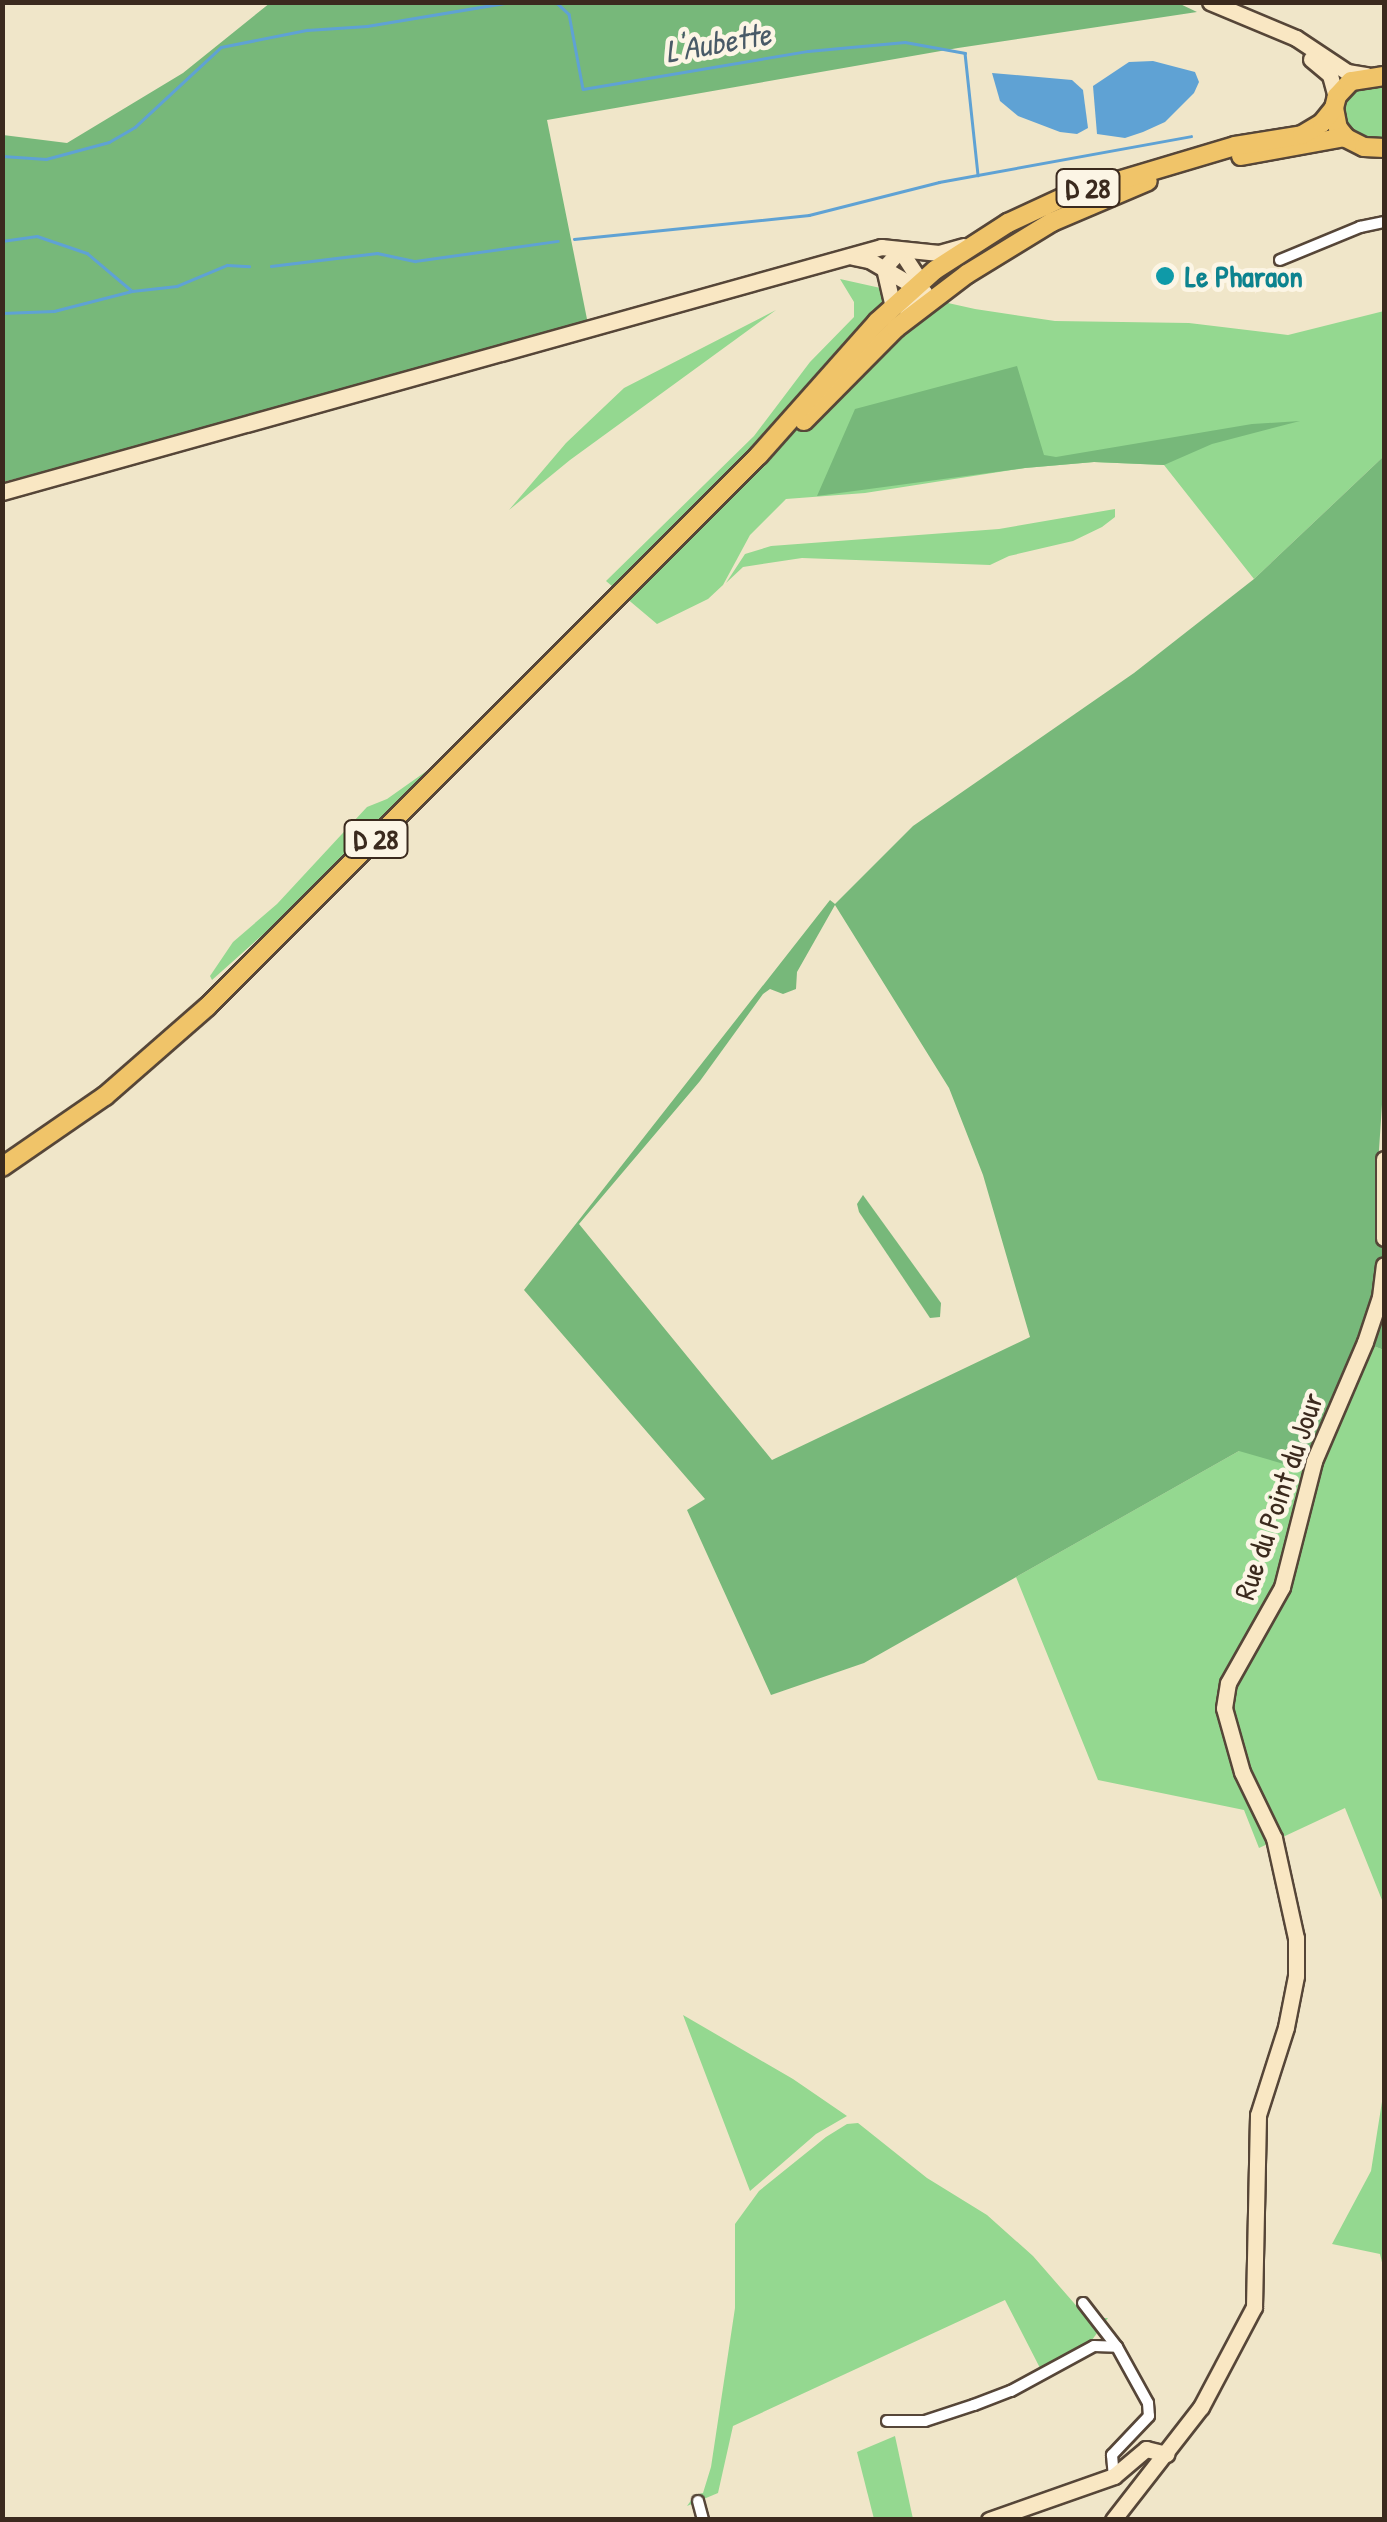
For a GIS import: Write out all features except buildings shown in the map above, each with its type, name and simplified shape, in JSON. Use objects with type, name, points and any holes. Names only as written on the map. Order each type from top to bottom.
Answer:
[{"type":"main road","points":[[1376,75],[1350,80],[1335,103],[1345,137],[1358,146],[1384,148]]},
{"type":"main road","name":"D 28","points":[[2,1179],[101,1111],[218,1009],[896,328],[924,289],[972,244],[1064,197],[1310,132],[1335,103]]},
{"type":"main road","name":"D 28","points":[[2,1167],[106,1096],[207,1007],[748,465],[894,307],[1082,207],[1156,178],[1225,154],[1345,137]]},
{"type":"street","points":[[1210,2],[1308,45],[1347,72],[1376,75]]},
{"type":"street","points":[[1262,26],[1322,67],[1333,82],[1335,103]]},
{"type":"street","points":[[1280,260],[1360,227],[1384,222]]},
{"type":"street","points":[[2,492],[880,247],[942,253],[972,244]]},
{"type":"street","points":[[900,250],[924,289]]},
{"type":"street","points":[[884,268],[900,250]]},
{"type":"street","points":[[852,257],[924,289]]},
{"type":"street","points":[[884,268],[894,307]]},
{"type":"street","points":[[1384,1159],[1384,1238]]},
{"type":"street","name":"Rue du Point du Jour","points":[[1112,2520],[1201,2407],[1254,2307],[1258,2114],[1286,2027],[1296,1976],[1296,1938],[1283,1867],[1229,1734],[1224,1708],[1228,1683],[1282,1587],[1314,1461],[1365,1342],[1380,1297],[1384,1266]]},
{"type":"street","points":[[1082,2303],[1117,2347],[1148,2403],[1149,2416],[1112,2455],[1114,2476]]},
{"type":"street","points":[[888,2421],[926,2421],[1011,2391],[1094,2346],[1117,2347]]},
{"type":"street","points":[[990,2520],[1114,2476],[1146,2449],[1166,2454]]},
{"type":"street","points":[[698,2501],[703,2520]]},
{"type":"green space","points":[[1176,2],[1197,12],[958,48],[547,120],[589,329],[3,482],[3,135],[67,143],[183,73],[270,3]]},
{"type":"green space","points":[[1384,82],[1384,141],[1366,141],[1345,127],[1342,100],[1348,91]]},
{"type":"green space","points":[[840,279],[975,309],[1055,321],[1189,323],[1288,335],[1384,311],[1384,456],[1254,579],[1164,465],[1094,462],[1025,468],[865,493],[786,499],[750,535],[723,585],[708,599],[657,624],[606,581],[754,436],[810,362],[854,317],[854,302]]},
{"type":"green space","points":[[776,310],[570,460],[509,510],[566,443],[624,388]]},
{"type":"green space","points":[[1017,366],[1044,455],[1056,457],[1252,424],[1300,421],[1212,444],[1164,465],[1094,462],[1025,468],[817,496],[855,409]]},
{"type":"green space","points":[[1384,456],[1384,1074],[1375,1211],[1384,1214],[1384,1350],[1368,1344],[1301,1469],[1239,1451],[864,1663],[771,1695],[687,1510],[705,1499],[524,1290],[830,900],[835,904],[913,826],[1134,673],[1254,579]],"holes":[[[835,905],[949,1088],[983,1175],[1030,1337],[772,1460],[579,1224],[700,1081],[763,994],[770,989],[783,994],[796,989],[797,972]]]},
{"type":"green space","points":[[1115,509],[1115,517],[1102,527],[1073,541],[1009,556],[990,565],[802,558],[743,567],[726,583],[745,554],[771,546],[999,529]]},
{"type":"green space","points":[[428,770],[295,906],[212,980],[210,976],[233,942],[277,904],[367,807],[387,799]]},
{"type":"green space","points":[[863,1195],[941,1303],[940,1317],[930,1318],[859,1212],[857,1204]]},
{"type":"green space","points":[[1368,1344],[1384,1350],[1384,1905],[1345,1808],[1259,1848],[1244,1810],[1098,1780],[1016,1577],[1239,1451]]},
{"type":"green space","points":[[683,2015],[793,2079],[847,2116],[816,2134],[750,2191]]},
{"type":"green space","points":[[1384,2089],[1384,2271],[1380,2254],[1332,2244],[1371,2171]]},
{"type":"green space","points":[[858,2123],[927,2178],[987,2215],[1033,2256],[1087,2318],[1108,2318],[1092,2340],[1040,2368],[1005,2300],[733,2426],[718,2493],[687,2506],[695,2495],[703,2493],[711,2467],[735,2308],[735,2224],[759,2191],[826,2137],[847,2124]]},
{"type":"green space","points":[[895,2436],[913,2519],[874,2519],[857,2452]]},
{"type":"water","points":[[1153,61],[1195,72],[1199,82],[1194,93],[1165,122],[1143,132],[1125,138],[1097,134],[1093,86],[1129,62]]},
{"type":"water","points":[[992,73],[1072,80],[1083,90],[1088,128],[1077,134],[1060,132],[1018,116],[1000,101]]},
{"type":"waterway","name":"L'Aubette","points":[[2,156],[46,159],[109,142],[135,127],[221,47],[307,30],[367,26],[510,2]]},
{"type":"waterway","name":"L'Aubette","points":[[541,2],[557,3],[569,14],[583,89],[808,51],[905,42],[965,53],[978,175]]},
{"type":"waterway","name":"L'Aubette","points":[[574,239],[809,215],[939,182],[1191,136]]},
{"type":"waterway","name":"L'Aubette","points":[[2,241],[37,236],[87,253],[131,290]]},
{"type":"waterway","name":"L'Aubette","points":[[271,266],[377,253],[415,261],[558,241]]},
{"type":"waterway","name":"L'Aubette","points":[[2,313],[54,311],[132,291],[177,286],[227,265],[249,266]]},
{"type":"place","name":"Le Pharaon","points":[[1165,276]]}]
